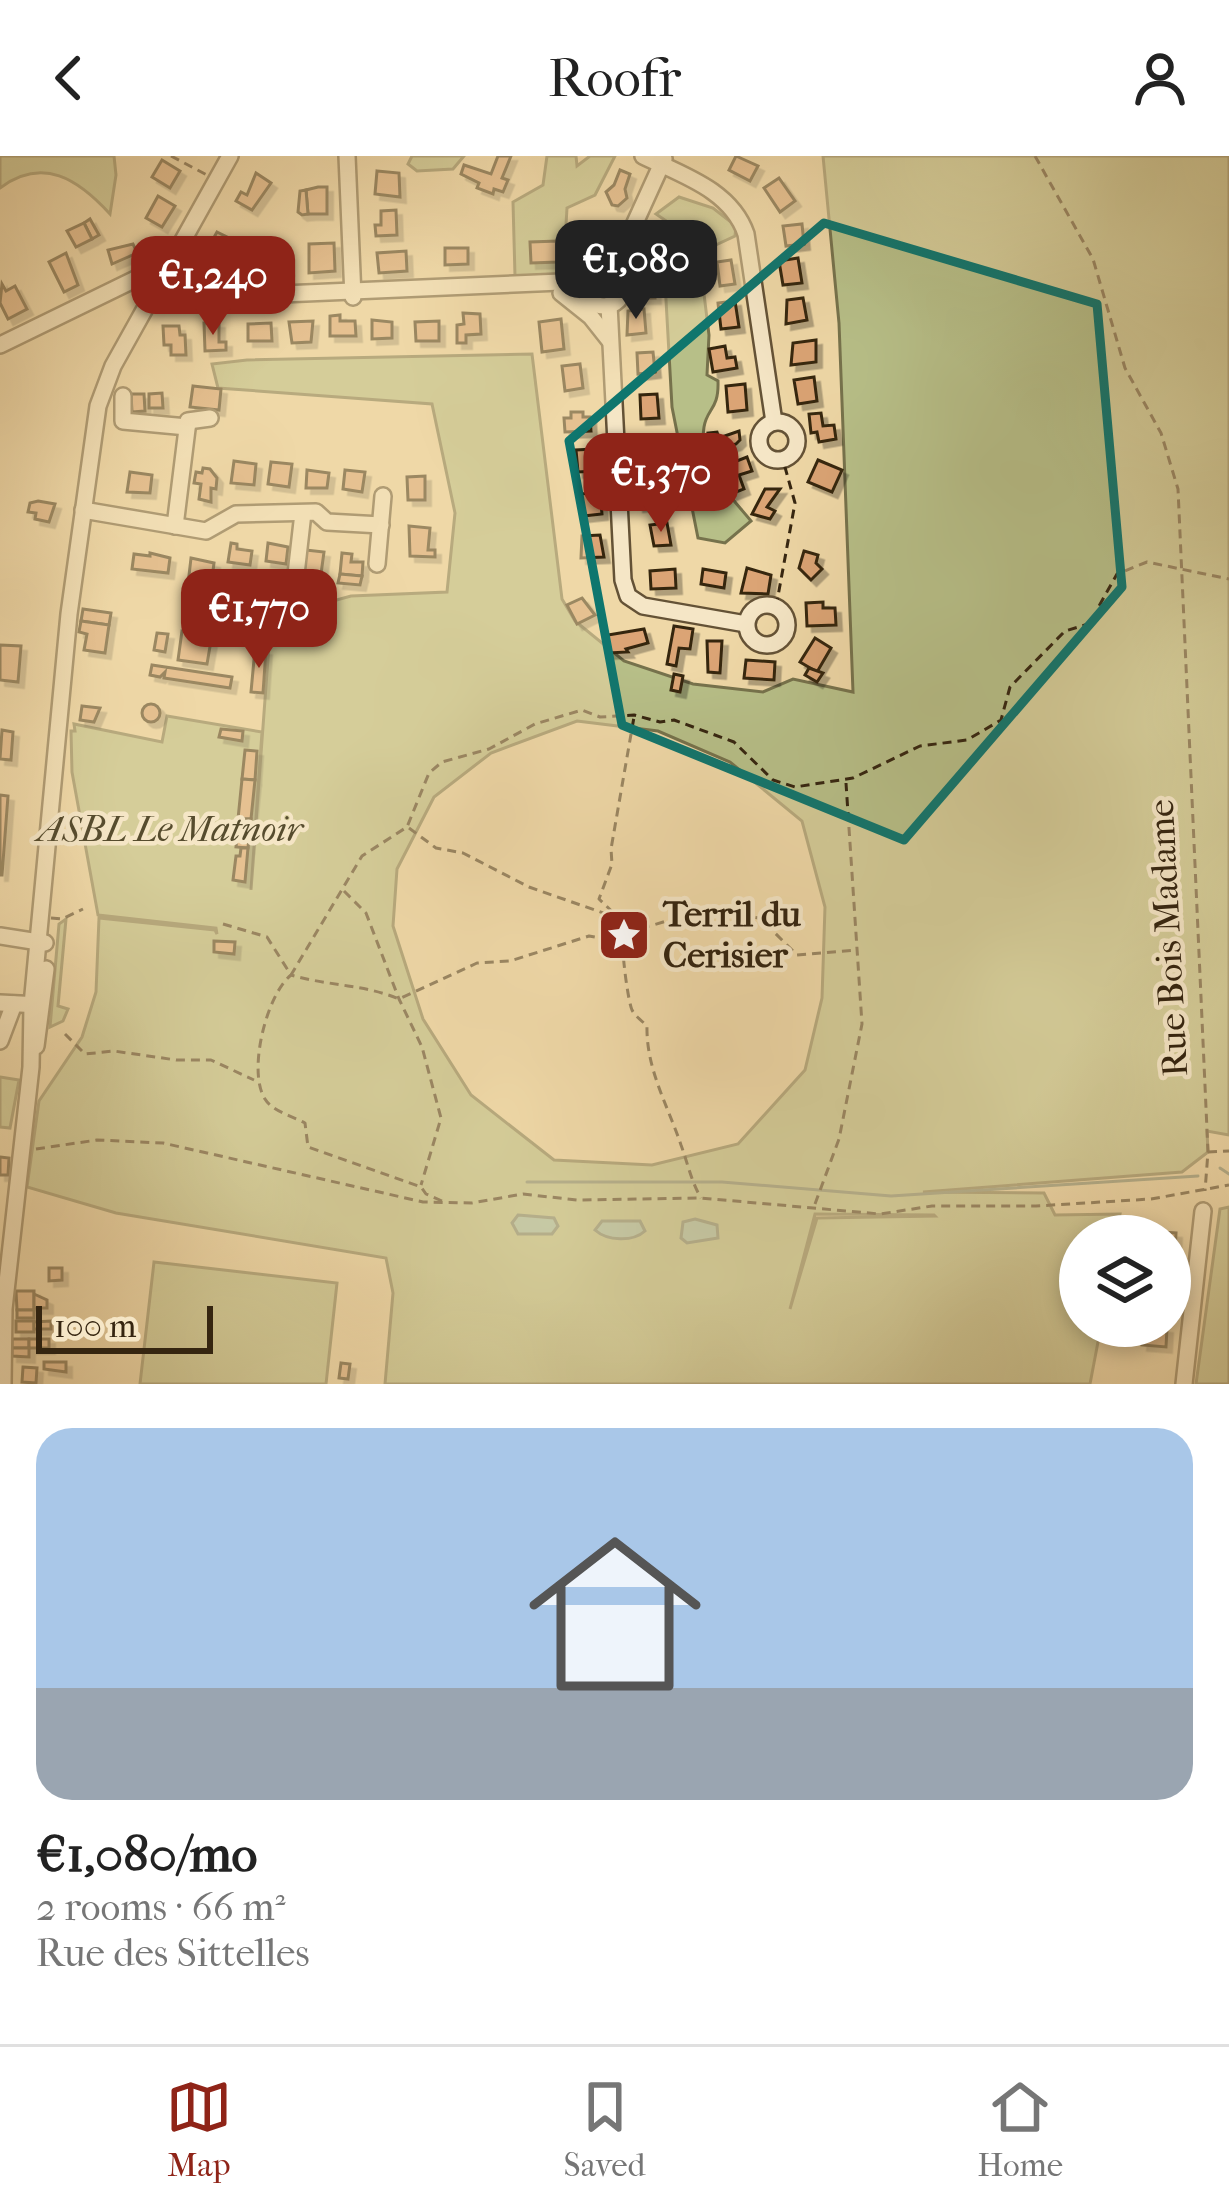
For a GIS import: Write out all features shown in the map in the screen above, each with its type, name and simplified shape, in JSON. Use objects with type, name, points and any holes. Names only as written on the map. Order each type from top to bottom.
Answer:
[{"type":"street","points":[[3,1384],[4,1309],[36,1027],[69,614],[95,422],[106,383],[230,156]]},
{"type":"street","points":[[347,156],[353,295]]},
{"type":"street","points":[[643,156],[663,160],[727,200],[740,214],[774,422]]},
{"type":"street","points":[[614,269],[663,160]]},
{"type":"street","points":[[0,345],[156,269],[216,289],[259,295],[353,295],[561,292],[585,287],[596,268],[614,269]]},
{"type":"street","points":[[585,287],[593,303],[609,305],[624,287],[614,269]]},
{"type":"street","points":[[148,303],[193,306],[585,287]]},
{"type":"street","points":[[561,292],[611,342]]},
{"type":"street","points":[[609,305],[622,580],[628,596],[643,606],[746,624]]},
{"type":"street","points":[[124,396],[123,422],[187,428]]},
{"type":"street","points":[[175,526],[188,421],[210,418]]},
{"type":"street","points":[[774,422],[791,428],[796,439],[793,452],[783,460],[766,455],[759,443],[760,435],[774,422]]},
{"type":"street","points":[[377,565],[383,496]]},
{"type":"street","points":[[83,510],[206,531],[236,514],[316,512],[327,522],[381,525]]},
{"type":"street","points":[[295,583],[303,513]]},
{"type":"street","points":[[758,606],[776,607],[787,627],[775,643],[766,645],[753,639],[746,624],[758,606]]},
{"type":"street","points":[[43,942],[58,917],[53,798]]},
{"type":"street","points":[[0,936],[43,942]]},
{"type":"street","points":[[0,1040],[7,1004],[38,1005]]},
{"type":"street","points":[[1184,1384],[1203,1211]]},
{"type":"path","points":[[172,156],[217,180]]},
{"type":"path","name":"Rue Bois Madame","points":[[1036,156],[1093,259],[1126,368],[1161,433],[1178,489],[1208,1152],[1205,1192]]},
{"type":"path","points":[[776,607],[795,503],[783,460]]},
{"type":"path","points":[[444,1202],[425,1194],[421,1187],[308,1147],[305,1123],[267,1104],[256,1081],[278,986],[291,975],[362,856],[407,826],[429,773],[442,762],[489,749],[535,724],[582,710],[600,717],[674,720],[734,742],[773,780],[795,787],[846,781],[920,746],[967,740],[1001,720],[1010,687],[1065,631],[1095,622],[1117,574],[1147,562],[1229,579]]},
{"type":"path","points":[[634,715],[612,864],[598,899],[617,918],[625,941],[621,960],[632,1009],[647,1026],[659,1089],[701,1198]]},
{"type":"path","points":[[814,1206],[839,1139],[862,1024],[846,781]]},
{"type":"path","points":[[407,826],[436,848],[463,853],[529,887],[617,918]]},
{"type":"path","points":[[342,890],[366,913],[422,1047],[441,1118],[421,1187]]},
{"type":"path","points":[[58,917],[83,909]]},
{"type":"path","points":[[223,924],[267,937],[291,975],[321,984],[366,986],[399,999],[477,963],[510,962],[589,936],[625,941],[643,928],[670,920],[723,929],[746,916],[762,916],[796,955],[857,950]]},
{"type":"path","points":[[65,1034],[85,1054],[114,1051],[211,1060],[256,1081]]},
{"type":"path","points":[[22,1147],[45,1150],[98,1140],[163,1143],[423,1202],[472,1203],[523,1194],[577,1200],[701,1198],[880,1214],[932,1206],[1065,1205],[1205,1192],[1229,1185]]},
{"type":"path","points":[[1208,1152],[1229,1151]]},
{"type":"highlighted area","points":[[824,223],[1097,304],[1122,587],[904,840],[622,725],[569,441]]},
{"type":"green space","points":[[0,156],[114,156],[110,214],[59,176],[31,174],[0,188]]},
{"type":"green space","points":[[412,156],[464,156],[453,169],[417,171],[408,164]]},
{"type":"green space","points":[[547,156],[576,156],[577,166],[590,156],[615,156],[595,195],[567,208],[563,275],[515,276],[513,202],[543,185]]},
{"type":"green space","name":"ASBL Le Matnoir","points":[[823,156],[1229,156],[1229,1135],[1207,1131],[1208,1152],[1182,1172],[923,1192],[1044,1193],[1055,1215],[1120,1214],[1059,1215],[1059,1347],[1097,1347],[1090,1384],[385,1384],[393,1293],[386,1258],[116,1213],[27,1187],[39,1101],[82,1037],[96,992],[99,918],[215,930],[217,934],[216,928],[98,915],[72,772],[74,724],[162,742],[167,716],[262,732],[251,890],[271,618],[351,596],[447,592],[455,513],[432,404],[218,388],[212,364],[532,354],[562,599],[575,621],[624,661],[693,684],[763,692],[793,679],[853,692],[839,323]],"holes":[[[577,721],[658,731],[730,762],[802,821],[825,907],[822,998],[805,1070],[738,1144],[652,1165],[554,1160],[471,1095],[423,1019],[393,926],[397,869],[434,797],[491,753]],[[815,1214],[934,1215],[817,1218],[790,1309]]]},
{"type":"green space","points":[[679,197],[713,208],[736,226],[735,236],[707,249],[656,214]]},
{"type":"green space","points":[[665,282],[689,282],[704,294],[707,375],[718,381],[703,441],[710,467],[751,521],[725,543],[698,538],[672,407]]},
{"type":"green space","points":[[66,919],[58,1006],[68,1009],[63,1021],[50,1027],[59,924]]},
{"type":"green space","points":[[0,1077],[19,1080],[10,1128],[0,1127]]},
{"type":"green space","points":[[1229,1207],[1229,1384],[1196,1384],[1220,1209]]},
{"type":"green space","points":[[154,1262],[337,1283],[326,1384],[140,1384]]},
{"type":"shaded area","points":[[518,1215],[554,1218],[558,1226],[552,1234],[518,1234],[512,1223]]},
{"type":"shaded area","points":[[695,1219],[717,1225],[718,1238],[687,1243],[681,1238],[683,1222]]},
{"type":"shaded area","points":[[602,1221],[640,1221],[645,1231],[613,1238],[595,1230]]},
{"type":"building","points":[[498,156],[511,156],[502,178],[508,180],[503,192],[477,188],[479,183],[461,174],[464,165],[491,174]]},
{"type":"building","points":[[736,156],[758,166],[750,181],[729,170]]},
{"type":"building","points":[[162,160],[180,171],[170,188],[152,177]]},
{"type":"building","points":[[620,170],[630,174],[627,198],[618,206],[612,205],[606,192]]},
{"type":"building","points":[[377,171],[399,173],[400,197],[375,194]]},
{"type":"building","points":[[256,173],[271,183],[252,210],[236,201],[241,192],[247,195]]},
{"type":"building","points":[[779,178],[795,201],[780,212],[764,188]]},
{"type":"building","points":[[327,187],[327,214],[308,214],[306,190]]},
{"type":"building","points":[[306,190],[308,214],[302,215],[298,212],[300,191]]},
{"type":"building","points":[[158,196],[175,206],[162,227],[146,218]]},
{"type":"building","points":[[396,210],[397,235],[376,236],[381,211]]},
{"type":"building","points":[[90,219],[99,235],[92,239],[84,223]]},
{"type":"building","points":[[84,223],[92,239],[76,247],[67,231]]},
{"type":"building","points":[[597,223],[609,240],[585,256],[574,239]]},
{"type":"building","points":[[802,224],[804,244],[786,246],[783,226]]},
{"type":"building","points":[[652,228],[677,240],[670,254],[645,242]]},
{"type":"building","points":[[217,232],[233,240],[225,255],[236,262],[230,274],[202,259]]},
{"type":"building","points":[[558,241],[558,262],[531,263],[530,242]]},
{"type":"building","points":[[334,243],[335,271],[309,273],[309,244]]},
{"type":"building","points":[[133,244],[137,253],[112,264],[108,250]]},
{"type":"building","points":[[445,248],[468,248],[468,264],[445,265]]},
{"type":"building","points":[[283,251],[288,270],[261,272],[260,252]]},
{"type":"building","points":[[406,251],[407,271],[379,273],[377,253]]},
{"type":"building","points":[[66,253],[78,285],[64,292],[49,262]]},
{"type":"building","points":[[798,258],[802,283],[783,285],[779,261]]},
{"type":"building","points":[[731,260],[735,284],[720,286],[717,262]]},
{"type":"building","points":[[654,269],[655,298],[640,298],[639,270]]},
{"type":"building","points":[[2,284],[6,291],[15,286],[27,309],[8,319],[0,303]]},
{"type":"building","points":[[803,298],[807,320],[786,324],[787,300]]},
{"type":"building","points":[[735,301],[739,327],[721,329],[718,303]]},
{"type":"building","points":[[644,309],[646,333],[627,335],[628,311]]},
{"type":"building","points":[[463,313],[480,314],[481,334],[466,335],[466,343],[457,343],[457,325],[464,324]]},
{"type":"building","points":[[340,315],[340,321],[355,321],[356,336],[330,336],[330,316]]},
{"type":"building","points":[[561,319],[564,349],[542,352],[539,322]]},
{"type":"building","points":[[372,320],[392,322],[392,338],[372,339]]},
{"type":"building","points":[[313,321],[311,342],[292,343],[289,322]]},
{"type":"building","points":[[439,321],[439,341],[416,341],[415,322]]},
{"type":"building","points":[[204,323],[219,323],[219,342],[226,342],[226,350],[205,351]]},
{"type":"building","points":[[271,323],[272,341],[248,341],[248,324]]},
{"type":"building","points":[[163,326],[179,326],[180,335],[185,335],[186,355],[171,355],[171,345],[164,345]]},
{"type":"building","points":[[816,340],[816,362],[791,365],[793,343]]},
{"type":"building","points":[[725,346],[727,358],[735,357],[737,368],[713,372],[709,349]]},
{"type":"building","points":[[653,352],[655,372],[638,374],[637,353]]},
{"type":"building","points":[[580,364],[583,388],[565,391],[562,366]]},
{"type":"building","points":[[814,377],[817,401],[798,404],[794,380]]},
{"type":"building","points":[[745,384],[747,410],[728,412],[726,386]]},
{"type":"building","points":[[193,386],[221,389],[219,410],[190,407]]},
{"type":"building","points":[[162,393],[163,408],[149,408],[149,394]]},
{"type":"building","points":[[131,394],[144,394],[145,411],[132,412]]},
{"type":"building","points":[[657,394],[659,418],[641,419],[640,395]]},
{"type":"building","points":[[571,412],[590,417],[591,431],[565,432],[564,418],[571,418]]},
{"type":"building","points":[[821,413],[823,426],[834,425],[836,439],[819,442],[817,432],[811,433],[809,414]]},
{"type":"building","points":[[739,431],[736,444],[720,449],[719,444],[710,446],[708,433],[717,432],[719,438]]},
{"type":"building","points":[[654,436],[656,461],[638,463],[636,437]]},
{"type":"building","points":[[594,449],[596,471],[578,472],[576,450]]},
{"type":"building","points":[[747,457],[752,471],[739,475],[744,489],[731,494],[721,467]]},
{"type":"building","points":[[818,460],[842,470],[832,492],[808,482]]},
{"type":"building","points":[[234,461],[256,464],[254,485],[231,483]]},
{"type":"building","points":[[271,462],[292,464],[289,487],[268,484]]},
{"type":"building","points":[[203,468],[217,478],[211,502],[199,499],[201,484],[194,483],[196,472],[202,473]]},
{"type":"building","points":[[307,470],[329,473],[327,488],[306,488]]},
{"type":"building","points":[[345,470],[365,472],[362,492],[343,489]]},
{"type":"building","points":[[130,472],[152,475],[150,493],[127,492]]},
{"type":"building","points":[[425,476],[425,500],[408,500],[407,477]]},
{"type":"building","points":[[656,478],[658,504],[638,506],[637,479]]},
{"type":"building","points":[[765,489],[780,489],[767,507],[775,511],[770,519],[752,514]]},
{"type":"building","points":[[600,492],[602,514],[583,516],[581,494]]},
{"type":"building","points":[[30,503],[55,504],[49,522],[28,512]]},
{"type":"building","points":[[667,523],[671,545],[654,546],[650,525]]},
{"type":"building","points":[[409,526],[430,528],[428,550],[435,550],[435,557],[410,556]]},
{"type":"building","points":[[600,535],[604,557],[581,558],[582,536]]},
{"type":"building","points":[[231,543],[252,551],[250,565],[228,562]]},
{"type":"building","points":[[268,543],[288,547],[286,564],[266,561]]},
{"type":"building","points":[[306,550],[324,552],[321,574],[304,572]]},
{"type":"building","points":[[804,551],[818,555],[816,563],[822,569],[811,580],[799,568]]},
{"type":"building","points":[[342,553],[352,554],[351,562],[363,562],[362,576],[340,574]]},
{"type":"building","points":[[134,554],[170,558],[168,573],[132,569]]},
{"type":"building","points":[[191,558],[214,563],[211,587],[188,584]]},
{"type":"building","points":[[747,568],[771,575],[768,594],[741,593]]},
{"type":"building","points":[[675,569],[676,588],[651,589],[650,571]]},
{"type":"building","points":[[703,569],[726,573],[724,588],[701,584]]},
{"type":"building","points":[[340,574],[362,576],[360,585],[338,583]]},
{"type":"building","points":[[582,598],[595,615],[577,624],[567,605]]},
{"type":"building","points":[[823,602],[823,608],[835,608],[836,625],[807,626],[806,603]]},
{"type":"building","points":[[83,609],[111,613],[109,625],[81,621]]},
{"type":"building","points":[[81,621],[109,625],[105,653],[84,650],[87,634],[79,632]]},
{"type":"building","points":[[674,626],[693,629],[690,649],[679,648],[676,666],[667,664]]},
{"type":"building","points":[[644,629],[648,643],[626,649],[628,652],[608,653],[608,635]]},
{"type":"building","points":[[182,631],[212,635],[207,664],[178,660]]},
{"type":"building","points":[[157,633],[168,634],[165,652],[154,650]]},
{"type":"building","points":[[815,638],[831,648],[817,672],[800,662]]},
{"type":"building","points":[[707,641],[722,641],[720,673],[708,672]]},
{"type":"building","points":[[0,645],[21,646],[18,682],[0,680]]},
{"type":"building","points":[[255,649],[266,650],[263,693],[251,692]]},
{"type":"building","points":[[746,660],[775,662],[774,680],[744,678]]},
{"type":"building","points":[[152,665],[232,677],[230,688],[164,678],[165,672],[160,677],[150,675]]},
{"type":"building","points":[[809,668],[823,673],[817,682],[805,675]]},
{"type":"building","points":[[674,674],[683,676],[680,692],[671,690]]},
{"type":"building","points":[[151,704],[160,713],[151,722],[142,713]]},
{"type":"building","points":[[82,706],[100,708],[94,722],[80,720]]},
{"type":"building","points":[[221,729],[243,731],[242,741],[219,737]]},
{"type":"building","points":[[2,730],[13,732],[11,760],[0,759]]},
{"type":"building","points":[[245,750],[257,751],[255,780],[242,779]]},
{"type":"building","points":[[242,779],[255,780],[251,819],[238,819]]},
{"type":"building","points":[[0,795],[8,796],[2,875],[0,875]]},
{"type":"building","points":[[239,819],[251,819],[248,848],[236,847]]},
{"type":"building","points":[[241,848],[248,848],[245,882],[233,880]]},
{"type":"building","points":[[214,941],[235,942],[234,954],[214,952]]},
{"type":"building","points":[[0,1157],[9,1158],[8,1175],[0,1175]]},
{"type":"building","points":[[49,1268],[62,1268],[62,1280],[49,1281]]},
{"type":"building","points":[[16,1291],[34,1291],[34,1310],[17,1310]]},
{"type":"building","points":[[34,1294],[47,1300],[47,1308],[34,1308]]},
{"type":"building","points":[[17,1310],[34,1310],[34,1318],[17,1318]]},
{"type":"building","points":[[16,1321],[34,1321],[34,1332],[16,1332]]},
{"type":"building","points":[[51,1321],[51,1329],[34,1329],[34,1322]]},
{"type":"building","points":[[12,1339],[29,1339],[29,1348],[12,1348]]},
{"type":"building","points":[[29,1339],[49,1339],[49,1348],[29,1348]]},
{"type":"building","points":[[12,1348],[29,1348],[29,1357],[12,1356]]},
{"type":"building","points":[[44,1362],[66,1362],[66,1372],[44,1369]]},
{"type":"building","points":[[341,1363],[350,1364],[348,1379],[339,1378]]},
{"type":"building","points":[[23,1367],[37,1368],[36,1383],[22,1382]]},
{"type":"waterway","points":[[1220,1168],[1229,1174]]},
{"type":"waterway","points":[[527,1182],[722,1182],[891,1196],[1198,1176]]},
{"type":"place","name":"Terril du Cerisier","points":[[624,935]]}]
